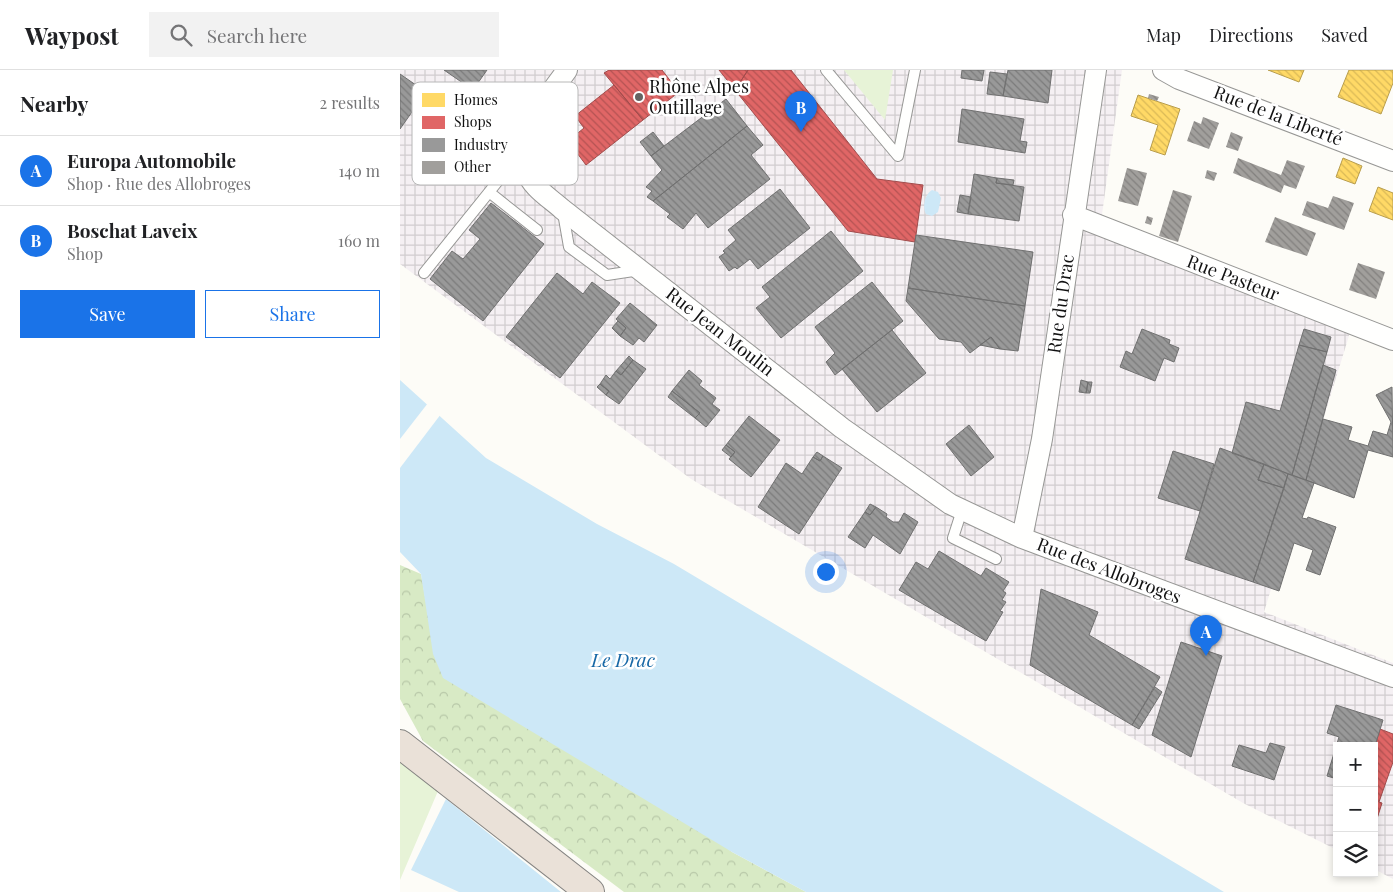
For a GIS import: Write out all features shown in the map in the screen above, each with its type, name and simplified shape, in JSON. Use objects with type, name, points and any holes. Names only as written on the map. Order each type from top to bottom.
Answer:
[{"type":"highway","points":[[400,744],[590,892]]},
{"type":"street","points":[[559,82],[567,70]]},
{"type":"street","name":"Rue du Drac","points":[[1022,538],[1042,439],[1073,216],[1096,70]]},
{"type":"street","name":"Rue de la Liberté","points":[[1163,70],[1179,78],[1393,161]]},
{"type":"street","name":"Rue Jean Moulin","points":[[536,185],[562,209],[842,428],[962,510],[1022,538]]},
{"type":"street","name":"Rue Pasteur","points":[[1073,216],[1393,340]]},
{"type":"street","name":"Rue des Allobroges","points":[[1022,538],[1393,677]]},
{"type":"lane","points":[[826,70],[898,156],[915,70]]},
{"type":"lane","points":[[424,273],[495,185]]},
{"type":"lane","points":[[489,192],[537,230]]},
{"type":"lane","points":[[962,510],[952,538],[996,559]]},
{"type":"shaded area","points":[[400,70],[1122,70],[1100,229],[1352,326],[1264,612],[1393,663],[1393,879],[1378,871],[1378,742],[1333,742],[1333,848],[1243,803],[691,479],[400,264]]},
{"type":"green space","points":[[844,70],[893,70],[885,120]]},
{"type":"green space","points":[[400,565],[421,574],[428,613],[732,852],[806,892],[624,892],[423,741],[400,699]]},
{"type":"green space","points":[[400,752],[441,784],[400,880]]},
{"type":"water","points":[[932,190],[938,192],[941,198],[938,212],[932,216],[926,214],[924,204]]},
{"type":"water","name":"Le Drac","points":[[400,380],[486,458],[597,524],[674,564],[1224,892],[806,892],[732,852],[443,678],[433,654],[421,574],[400,552]]},
{"type":"water","points":[[446,799],[561,892],[459,892],[411,870]]},
{"type":"pier","points":[[428,403],[441,414],[400,468],[400,439]]},
{"type":"building: Homes","points":[[1268,70],[1304,70],[1299,82]]},
{"type":"building: Homes","points":[[1349,70],[1393,70],[1393,83],[1381,114],[1338,97]]},
{"type":"building: Homes","points":[[1138,95],[1180,109],[1165,155],[1150,150],[1158,125],[1131,116]]},
{"type":"building: Homes","points":[[1343,158],[1362,166],[1355,184],[1336,177]]},
{"type":"building: Homes","points":[[1378,187],[1393,193],[1393,220],[1369,211]]},
{"type":"building: Shops","points":[[609,70],[662,70],[679,92],[643,120],[604,73]]},
{"type":"building: Shops","points":[[719,70],[748,70],[735,90]]},
{"type":"building: Shops","points":[[748,70],[791,70],[877,179],[923,185],[915,242],[848,231],[735,90]]},
{"type":"building: Shops","points":[[614,85],[643,120],[586,165],[578,154],[578,133],[584,128],[578,120],[578,114]]},
{"type":"building: Shops","points":[[1380,729],[1393,734],[1393,762],[1379,802],[1382,803],[1378,816],[1378,742],[1376,742]]},
{"type":"building: Industry","points":[[444,70],[487,70],[479,82],[461,82]]},
{"type":"building: Industry","points":[[962,70],[984,70],[982,81],[961,78]]},
{"type":"building: Industry","points":[[1008,70],[1052,70],[1048,103],[1003,96]]},
{"type":"building: Industry","points":[[990,72],[1007,74],[1003,96],[987,94]]},
{"type":"building: Industry","points":[[400,74],[412,82],[412,112],[400,129]]},
{"type":"building: Industry","points":[[726,99],[747,126],[653,201],[647,197],[652,191],[646,187],[662,170],[651,156]]},
{"type":"building: Industry","points":[[962,109],[1024,119],[1020,141],[1027,142],[1025,153],[958,142]]},
{"type":"building: Industry","points":[[747,126],[763,145],[751,155],[770,179],[708,228],[696,213],[683,229],[667,217],[670,214],[653,201]]},
{"type":"building: Industry","points":[[653,132],[664,146],[651,156],[640,142]]},
{"type":"building: Industry","points":[[974,174],[997,178],[996,183],[1024,187],[1019,221],[968,214]]},
{"type":"building: Industry","points":[[997,178],[1014,180],[1013,185],[996,183]]},
{"type":"building: Industry","points":[[780,189],[810,228],[758,269],[750,259],[737,269],[735,267],[729,271],[719,257],[736,240],[728,230]]},
{"type":"building: Industry","points":[[960,195],[971,197],[968,214],[957,212]]},
{"type":"building: Industry","points":[[491,203],[544,244],[483,321],[430,279],[452,251],[463,259],[480,239],[469,230]]},
{"type":"building: Industry","points":[[831,231],[863,271],[781,338],[756,308],[770,297],[762,287]]},
{"type":"building: Industry","points":[[916,235],[1033,252],[1025,306],[908,288]]},
{"type":"building: Industry","points":[[557,273],[583,294],[592,282],[620,303],[560,378],[506,337]]},
{"type":"building: Industry","points":[[872,282],[903,321],[835,375],[826,362],[835,353],[815,327]]},
{"type":"building: Industry","points":[[908,288],[1025,306],[1018,351],[1000,349],[991,337],[970,353],[961,342],[939,339],[906,301]]},
{"type":"building: Industry","points":[[630,303],[657,325],[644,342],[639,338],[633,345],[620,336],[626,328],[616,319]]},
{"type":"building: Industry","points":[[618,321],[626,328],[620,336],[612,328]]},
{"type":"building: Industry","points":[[1142,329],[1170,340],[1169,344],[1179,348],[1174,362],[1164,358],[1155,381],[1120,367],[1126,351],[1132,354]]},
{"type":"building: Industry","points":[[1304,329],[1331,337],[1327,352],[1299,345]]},
{"type":"building: Industry","points":[[892,330],[926,373],[877,412],[842,369]]},
{"type":"building: Industry","points":[[991,337],[1000,349],[980,345]]},
{"type":"building: Industry","points":[[1299,345],[1327,352],[1292,475],[1232,453],[1246,402],[1280,411]]},
{"type":"building: Industry","points":[[629,356],[633,360],[621,375],[616,371]]},
{"type":"building: Industry","points":[[633,360],[646,369],[619,404],[606,395],[609,391],[600,384],[606,375],[610,379],[616,371],[621,375]]},
{"type":"building: Industry","points":[[1323,365],[1336,370],[1306,480],[1292,475]]},
{"type":"building: Industry","points":[[689,370],[702,381],[699,385],[716,398],[712,404],[720,410],[706,427],[695,418],[700,413],[672,391]]},
{"type":"building: Industry","points":[[1081,380],[1088,382],[1086,393],[1079,392]]},
{"type":"building: Industry","points":[[1088,382],[1092,382],[1090,393],[1086,393]]},
{"type":"building: Industry","points":[[600,384],[609,391],[606,395],[597,387]]},
{"type":"building: Industry","points":[[1392,387],[1393,457],[1368,450],[1354,498],[1306,480],[1323,419],[1352,427],[1348,440],[1368,446],[1373,431],[1387,435],[1391,422],[1376,395]]},
{"type":"building: Industry","points":[[672,391],[700,413],[695,418],[668,397]]},
{"type":"building: Industry","points":[[749,416],[780,440],[751,477],[729,459],[735,452],[726,445]]},
{"type":"building: Industry","points":[[969,425],[994,457],[971,476],[946,444]]},
{"type":"building: Industry","points":[[726,445],[735,452],[731,457],[722,450]]},
{"type":"building: Industry","points":[[1220,448],[1264,464],[1258,480],[1284,488],[1253,582],[1185,559]]},
{"type":"building: Industry","points":[[1173,451],[1214,464],[1200,511],[1158,498]]},
{"type":"building: Industry","points":[[817,452],[823,456],[820,461],[813,457]]},
{"type":"building: Industry","points":[[823,456],[842,468],[799,534],[758,507],[786,463],[802,474],[813,457],[820,461]]},
{"type":"building: Industry","points":[[1264,464],[1288,474],[1284,488],[1258,480]]},
{"type":"building: Industry","points":[[1288,474],[1314,483],[1302,518],[1307,519],[1308,517],[1336,527],[1320,575],[1306,570],[1313,550],[1294,543],[1279,591],[1253,582]]},
{"type":"building: Industry","points":[[870,504],[876,507],[870,515],[865,512]]},
{"type":"building: Industry","points":[[876,507],[887,514],[886,517],[893,522],[899,522],[904,513],[918,522],[900,554],[873,535],[865,548],[848,537],[865,512],[870,515]]},
{"type":"building: Industry","points":[[939,551],[981,576],[986,568],[1009,582],[1003,591],[1006,593],[1002,600],[1006,602],[1000,611],[1003,612],[986,641],[899,590],[916,562],[928,569]]},
{"type":"building: Industry","points":[[1041,589],[1098,612],[1089,635],[1160,677],[1132,725],[1030,665]]},
{"type":"building: Industry","points":[[1181,642],[1222,656],[1191,757],[1152,735]]},
{"type":"building: Industry","points":[[1155,687],[1162,692],[1139,729],[1132,725]]},
{"type":"building: Industry","points":[[1336,705],[1383,720],[1376,742],[1337,742],[1339,737],[1327,733]]},
{"type":"building: Industry","points":[[1270,743],[1285,747],[1274,780],[1232,766],[1239,745],[1266,753]]},
{"type":"building: Industry","points":[[1333,756],[1333,778],[1327,776]]},
{"type":"building: Other","points":[[1149,94],[1159,97],[1157,101],[1148,98]]},
{"type":"building: Other","points":[[1203,117],[1219,123],[1209,149],[1187,141],[1194,121],[1201,124]]},
{"type":"building: Other","points":[[1231,132],[1243,137],[1238,151],[1226,147]]},
{"type":"building: Other","points":[[1238,158],[1281,175],[1287,160],[1305,166],[1296,189],[1284,185],[1281,193],[1233,173]]},
{"type":"building: Other","points":[[1127,168],[1147,173],[1138,206],[1118,201]]},
{"type":"building: Other","points":[[1207,170],[1217,173],[1214,181],[1205,178]]},
{"type":"building: Other","points":[[1173,190],[1192,196],[1178,242],[1159,236]]},
{"type":"building: Other","points":[[1333,196],[1354,203],[1344,230],[1302,215],[1307,201],[1328,208]]},
{"type":"building: Other","points":[[1147,216],[1153,218],[1151,225],[1145,223]]},
{"type":"building: Other","points":[[1275,217],[1316,233],[1307,256],[1265,242]]},
{"type":"building: Other","points":[[1358,263],[1385,272],[1376,299],[1349,290]]},
{"type":"place","name":"Rhône Alpes Outillage","points":[[639,97]]},
{"type":"place","name":"Boschat Laveix","points":[[801,132]]},
{"type":"place","name":"Europa Automobile","points":[[1206,656]]}]
